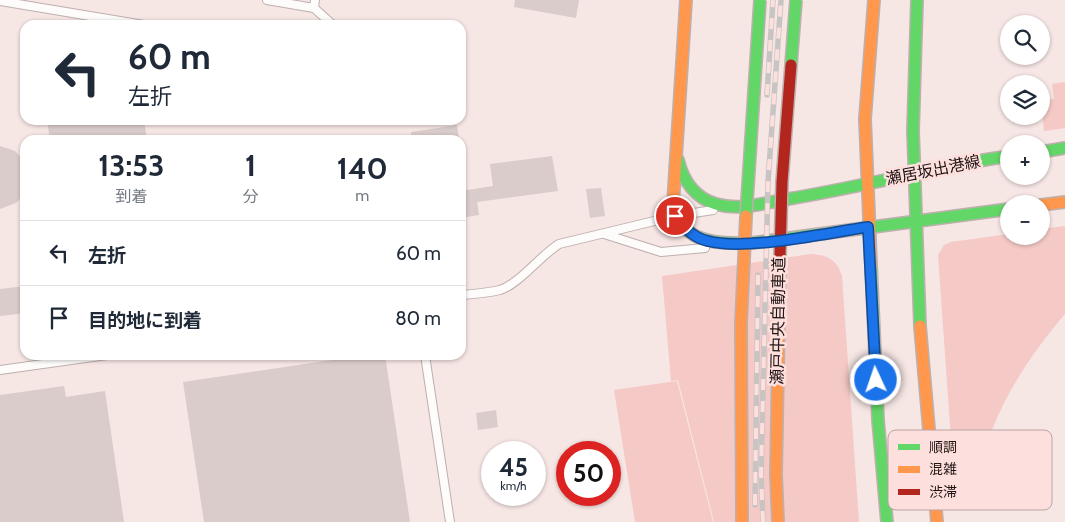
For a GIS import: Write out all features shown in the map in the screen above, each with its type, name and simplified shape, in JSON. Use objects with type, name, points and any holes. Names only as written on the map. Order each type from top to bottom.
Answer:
[{"type":"main road","points":[[686,0],[673,204],[675,216],[682,226],[693,235],[706,241],[752,243],[1000,210]]},
{"type":"main road","points":[[742,522],[741,323],[747,182],[760,0]]},
{"type":"main road","name":"瀬戸中央自動車道","points":[[778,522],[776,474],[782,182],[796,0]]},
{"type":"main road","points":[[676,152],[685,182],[694,192],[721,206],[737,206],[812,195],[867,183],[865,119],[874,0]]},
{"type":"main road","points":[[917,0],[914,53],[913,173],[928,430]]},
{"type":"main road","points":[[1050,150],[1065,148]]},
{"type":"main road","name":"瀬居坂出港線","points":[[887,522],[878,420],[867,183],[1000,158]]},
{"type":"main road","points":[[1050,204],[1065,202]]},
{"type":"lane","points":[[267,0],[315,4],[329,20]]},
{"type":"lane","points":[[0,1],[114,20]]},
{"type":"lane","points":[[466,294],[501,290],[520,278],[544,254],[559,244],[579,237],[602,234],[675,216],[737,206]]},
{"type":"lane","points":[[602,234],[661,252],[752,243]]},
{"type":"lane","points":[[0,370],[71,360]]},
{"type":"lane","points":[[426,360],[450,522]]},
{"type":"shaded area","points":[[1065,82],[1065,128],[1044,131],[1043,125],[1050,125],[1050,99],[1054,99],[1052,84]]},
{"type":"shaded area","points":[[1065,226],[1065,314],[1033,355],[1014,384],[992,430],[950,430],[938,255],[944,245],[951,242],[1000,235],[1000,245],[1050,245],[1050,228]]},
{"type":"shaded area","points":[[811,254],[831,259],[842,276],[859,522],[714,522],[678,380],[671,381],[662,276]]},
{"type":"shaded area","points":[[677,381],[713,522],[635,522],[614,390]]},
{"type":"building","points":[[515,0],[579,0],[576,18],[514,7]]},
{"type":"building","points":[[48,125],[145,125],[146,135],[49,135]]},
{"type":"building","points":[[457,125],[458,135],[411,135],[411,132]]},
{"type":"building","points":[[0,146],[15,151],[20,156],[20,199],[16,203],[0,209]]},
{"type":"building","points":[[552,156],[558,191],[477,202],[479,215],[466,217],[466,190],[493,186],[490,164]]},
{"type":"building","points":[[601,188],[605,216],[590,218],[586,189]]},
{"type":"building","points":[[20,287],[20,314],[0,316],[0,289]]},
{"type":"building","points":[[757,316],[764,316],[763,331],[757,331]]},
{"type":"building","points":[[332,360],[386,360],[410,522],[204,522],[183,382]]},
{"type":"building","points":[[64,386],[66,397],[105,391],[124,522],[0,522],[0,395]]},
{"type":"building","points":[[496,410],[498,427],[478,430],[476,413]]},
{"type":"railway","points":[[767,95],[773,0]]},
{"type":"railway","points":[[763,522],[761,475],[768,182],[781,0]]},
{"type":"railway","points":[[755,505],[758,275]]},
{"type":"traffic: fast","points":[[746,216],[760,0]]},
{"type":"traffic: fast","points":[[791,65],[796,0]]},
{"type":"traffic: fast","points":[[917,0],[913,131],[920,326]]},
{"type":"traffic: fast","points":[[1050,150],[1065,148]]},
{"type":"traffic: fast","points":[[678,160],[683,174],[696,193],[716,204],[734,207],[752,206],[1000,158]]},
{"type":"traffic: fast","points":[[688,231],[695,236],[710,241],[752,243],[1000,210]]},
{"type":"traffic: fast","points":[[871,265],[878,420],[887,522]]},
{"type":"traffic: slow","points":[[686,0],[673,204],[677,217],[688,231]]},
{"type":"traffic: slow","points":[[871,265],[865,119],[874,0]]},
{"type":"traffic: slow","points":[[1050,204],[1065,202]]},
{"type":"traffic: slow","points":[[742,522],[741,323],[746,216]]},
{"type":"traffic: slow","points":[[778,522],[776,474],[780,256]]},
{"type":"traffic: slow","points":[[920,326],[929,430]]},
{"type":"traffic: slow","points":[[936,510],[937,522]]},
{"type":"traffic: jam","points":[[780,256],[782,182],[791,65]]},
{"type":"route","points":[[675,216],[682,226],[693,235],[706,241],[723,244],[752,243],[868,227],[876,380]]}]
